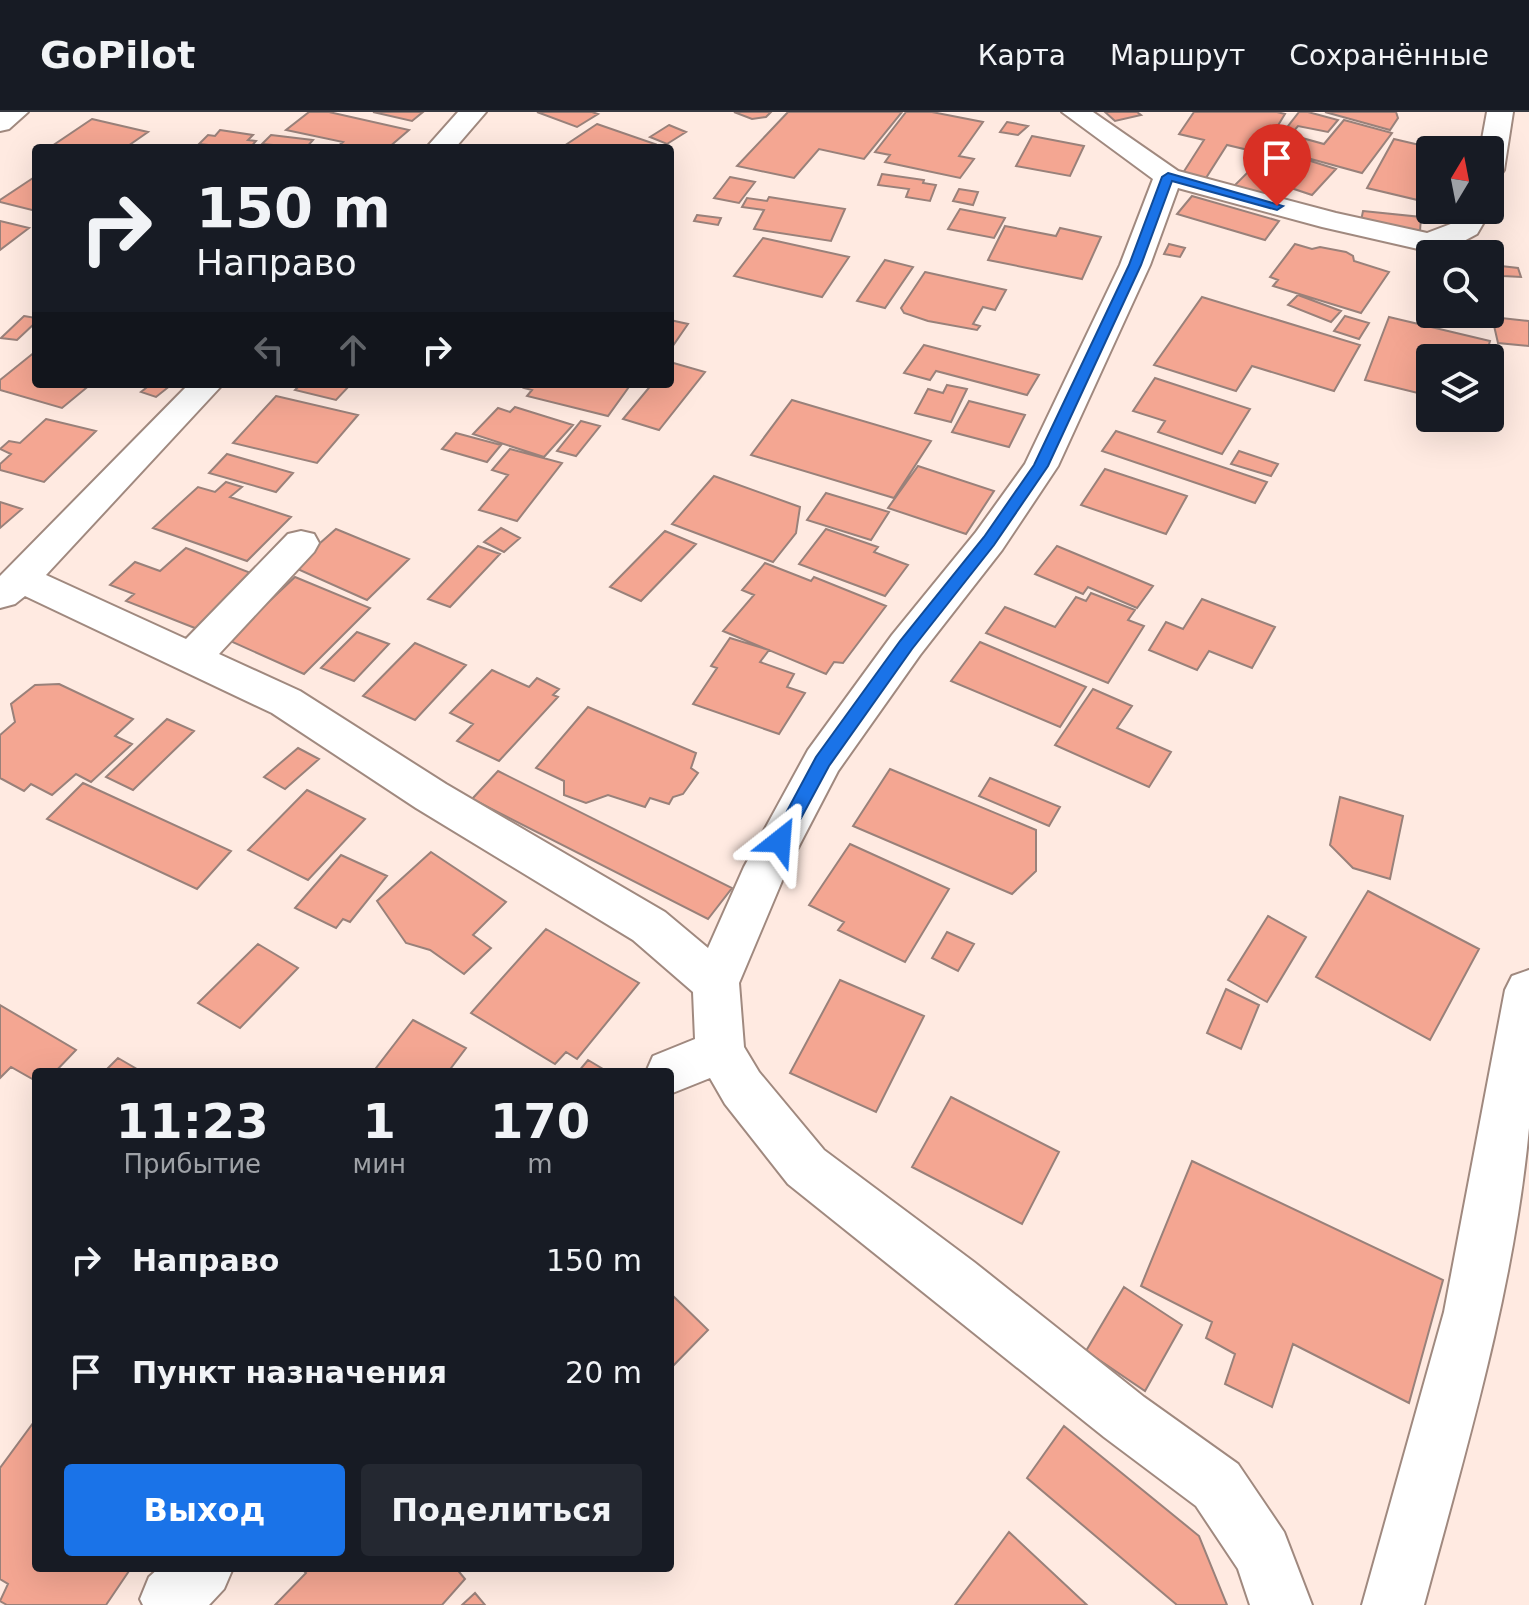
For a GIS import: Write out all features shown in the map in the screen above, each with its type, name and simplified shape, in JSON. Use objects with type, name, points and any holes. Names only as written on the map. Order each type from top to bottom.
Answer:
[{"type":"street","points":[[0,123],[15,112]]},
{"type":"street","points":[[444,144],[473,112]]},
{"type":"street","points":[[1075,112],[1168,177],[1332,221],[1427,242],[1452,236],[1469,224]]},
{"type":"street","points":[[1496,136],[1500,112]]},
{"type":"street","points":[[1168,177],[1135,265],[1041,466],[989,541],[906,645],[823,761],[766,867],[716,983],[720,1051],[742,1088],[806,1167],[955,1281],[1124,1417],[1217,1485],[1263,1553],[1281,1605]]},
{"type":"street","points":[[203,388],[11,588],[192,658],[286,702],[431,796],[649,926],[716,983]]},
{"type":"street","points":[[192,658],[301,543]]},
{"type":"street","points":[[1393,1605],[1439,1440],[1480,1271],[1512,1064],[1529,990]]},
{"type":"street","points":[[674,1070],[720,1051]]},
{"type":"building","points":[[309,112],[329,112],[409,130],[393,144],[341,144],[343,142],[286,130]]},
{"type":"building","points":[[373,112],[423,112],[412,121]]},
{"type":"building","points":[[537,112],[592,112],[598,114],[577,127]]},
{"type":"building","points":[[734,112],[771,112],[766,117],[752,119]]},
{"type":"building","points":[[788,112],[902,112],[864,159],[819,149],[794,178],[737,166]]},
{"type":"building","points":[[906,112],[932,112],[983,122],[959,156],[974,159],[960,178],[885,162],[890,155],[875,152]]},
{"type":"building","points":[[1105,112],[1137,112],[1141,115],[1115,121]]},
{"type":"building","points":[[1194,112],[1285,114],[1261,153],[1227,145],[1204,181],[1181,176],[1204,140],[1179,134]]},
{"type":"building","points":[[1299,112],[1338,120],[1328,132],[1298,126],[1293,132],[1285,130]]},
{"type":"building","points":[[1325,112],[1396,112],[1398,118],[1390,130]]},
{"type":"building","points":[[92,119],[148,132],[131,144],[55,144]]},
{"type":"building","points":[[1344,120],[1392,133],[1362,173],[1278,150],[1291,135],[1324,144]]},
{"type":"building","points":[[1007,122],[1028,126],[1018,135],[1000,132]]},
{"type":"building","points":[[597,124],[655,144],[567,144]]},
{"type":"building","points":[[669,125],[686,132],[667,144],[650,137]]},
{"type":"building","points":[[220,130],[253,135],[248,140],[256,141],[253,144],[199,144],[208,135],[215,136]]},
{"type":"building","points":[[271,135],[313,140],[310,144],[262,144]]},
{"type":"building","points":[[1032,136],[1084,146],[1070,176],[1016,166]]},
{"type":"building","points":[[1394,139],[1416,144],[1416,200],[1367,188]]},
{"type":"building","points":[[1282,152],[1336,169],[1312,195],[1276,183],[1263,197],[1233,187],[1257,163],[1269,166]]},
{"type":"building","points":[[882,174],[924,180],[923,183],[936,185],[930,201],[906,197],[909,189],[878,185]]},
{"type":"building","points":[[730,177],[755,182],[739,203],[714,198]]},
{"type":"building","points":[[32,179],[32,210],[0,200]]},
{"type":"building","points":[[959,189],[978,192],[973,205],[953,201]]},
{"type":"building","points":[[1192,196],[1279,221],[1265,240],[1177,214]]},
{"type":"building","points":[[769,197],[845,209],[831,241],[754,229],[764,210],[742,207],[747,198],[767,201]]},
{"type":"building","points":[[960,209],[1005,218],[994,238],[948,229]]},
{"type":"building","points":[[1363,211],[1416,216],[1420,231],[1361,221]]},
{"type":"building","points":[[697,215],[721,218],[718,225],[694,221]]},
{"type":"building","points":[[0,221],[29,228],[0,250]]},
{"type":"building","points":[[1005,226],[1056,236],[1060,228],[1101,237],[1082,279],[988,260]]},
{"type":"building","points":[[763,238],[849,257],[822,297],[734,276]]},
{"type":"building","points":[[1169,244],[1185,248],[1180,257],[1164,254]]},
{"type":"building","points":[[1295,244],[1346,252],[1353,256],[1354,261],[1389,272],[1361,313],[1273,286],[1278,280],[1270,277]]},
{"type":"building","points":[[885,260],[913,267],[885,308],[857,301]]},
{"type":"building","points":[[1504,266],[1518,268],[1521,277],[1504,276]]},
{"type":"building","points":[[925,272],[1006,290],[995,310],[983,307],[973,324],[980,326],[977,330],[928,321],[904,313],[901,308]]},
{"type":"building","points":[[1298,295],[1341,311],[1331,322],[1288,305]]},
{"type":"building","points":[[1202,297],[1360,345],[1334,391],[1252,366],[1236,391],[1154,365]]},
{"type":"building","points":[[24,316],[32,317],[32,326],[17,340],[1,338]]},
{"type":"building","points":[[1345,316],[1369,323],[1359,339],[1334,331]]},
{"type":"building","points":[[1389,317],[1416,323],[1416,328],[1435,328],[1490,341],[1489,344],[1416,344],[1416,393],[1365,380]]},
{"type":"building","points":[[1504,318],[1529,321],[1529,346],[1498,343],[1495,328],[1504,328]]},
{"type":"building","points":[[674,321],[688,324],[674,344]]},
{"type":"building","points":[[924,345],[1039,375],[1027,395],[936,371],[930,380],[904,373]]},
{"type":"building","points":[[32,354],[32,388],[86,388],[62,408],[0,390],[0,380]]},
{"type":"building","points":[[674,363],[705,372],[659,430],[623,419],[649,388],[674,388]]},
{"type":"building","points":[[1155,378],[1250,409],[1222,454],[1158,432],[1165,421],[1133,411]]},
{"type":"building","points":[[947,385],[967,389],[951,422],[915,413],[928,389],[943,393]]},
{"type":"building","points":[[146,388],[167,388],[156,397],[141,392]]},
{"type":"building","points":[[297,388],[347,388],[336,400],[295,390]]},
{"type":"building","points":[[524,388],[628,388],[608,416],[527,396],[532,390]]},
{"type":"building","points":[[276,396],[358,415],[317,463],[233,443]]},
{"type":"building","points":[[792,400],[931,441],[894,498],[751,455]]},
{"type":"building","points":[[969,401],[1025,415],[1009,447],[952,432]]},
{"type":"building","points":[[515,407],[573,425],[544,457],[473,434],[498,408],[510,412]]},
{"type":"building","points":[[46,419],[96,431],[44,482],[0,470],[0,464],[11,454],[0,449],[9,441],[20,443]]},
{"type":"building","points":[[581,421],[600,426],[576,456],[557,451]]},
{"type":"building","points":[[1116,431],[1267,482],[1255,503],[1102,451]]},
{"type":"building","points":[[456,433],[501,445],[487,462],[442,449]]},
{"type":"building","points":[[510,449],[562,463],[517,521],[479,510],[508,475],[492,470]]},
{"type":"building","points":[[1239,451],[1278,464],[1271,476],[1231,464]]},
{"type":"building","points":[[227,454],[293,473],[276,492],[209,473]]},
{"type":"building","points":[[918,466],[994,491],[966,534],[888,508]]},
{"type":"building","points":[[1105,469],[1187,496],[1166,534],[1081,505]]},
{"type":"building","points":[[714,476],[800,507],[796,533],[773,562],[672,524]]},
{"type":"building","points":[[226,482],[242,487],[230,497],[291,517],[247,561],[153,528],[198,487],[215,492]]},
{"type":"building","points":[[826,493],[889,512],[871,540],[807,520]]},
{"type":"building","points":[[0,502],[22,509],[0,528]]},
{"type":"building","points":[[501,528],[520,538],[504,552],[484,542]]},
{"type":"building","points":[[336,529],[409,559],[367,600],[293,567]]},
{"type":"building","points":[[826,529],[878,547],[874,552],[908,565],[885,596],[799,564]]},
{"type":"building","points":[[665,531],[696,544],[641,601],[610,587]]},
{"type":"building","points":[[478,546],[500,554],[450,607],[428,599]]},
{"type":"building","points":[[1057,546],[1153,586],[1137,608],[1088,587],[1083,594],[1035,574]]},
{"type":"building","points":[[186,548],[256,575],[200,630],[126,601],[134,594],[110,585],[135,562],[160,571]]},
{"type":"building","points":[[765,563],[811,581],[814,577],[886,606],[843,663],[834,662],[826,674],[723,631],[754,595],[742,590]]},
{"type":"building","points":[[295,577],[370,608],[304,674],[228,640]]},
{"type":"building","points":[[1091,593],[1135,610],[1128,620],[1144,626],[1108,683],[986,633],[1005,607],[1055,627],[1076,597],[1086,601]]},
{"type":"building","points":[[1202,599],[1275,627],[1252,668],[1209,651],[1197,670],[1149,650],[1166,622],[1183,629]]},
{"type":"building","points":[[357,632],[389,644],[354,681],[321,668]]},
{"type":"building","points":[[730,638],[769,650],[760,662],[794,674],[787,687],[805,693],[779,734],[693,704],[717,668],[711,666]]},
{"type":"building","points":[[980,642],[1086,687],[1060,727],[951,681]]},
{"type":"building","points":[[415,643],[466,665],[415,720],[363,696]]},
{"type":"building","points":[[492,670],[529,687],[537,678],[559,689],[553,695],[558,697],[499,761],[457,741],[473,724],[450,713]]},
{"type":"building","points":[[59,684],[133,719],[115,736],[132,744],[91,782],[76,774],[52,795],[31,784],[24,791],[0,778],[0,735],[15,722],[11,704],[35,685]]},
{"type":"building","points":[[1093,689],[1132,706],[1117,728],[1171,752],[1149,787],[1055,745]]},
{"type":"building","points":[[588,707],[696,753],[691,768],[698,773],[683,794],[673,797],[669,804],[650,798],[645,807],[608,795],[586,803],[564,795],[564,781],[536,768]]},
{"type":"building","points":[[167,719],[194,731],[133,790],[106,777]]},
{"type":"building","points":[[298,748],[319,759],[285,789],[264,777]]},
{"type":"building","points":[[890,769],[1036,830],[1036,871],[1012,894],[853,826]]},
{"type":"building","points":[[498,771],[732,888],[708,919],[472,799]]},
{"type":"building","points":[[990,778],[1060,807],[1049,826],[979,796]]},
{"type":"building","points":[[83,783],[231,851],[197,889],[47,819]]},
{"type":"building","points":[[307,790],[365,819],[308,880],[248,850]]},
{"type":"building","points":[[1340,797],[1403,816],[1390,879],[1353,868],[1330,845]]},
{"type":"building","points":[[850,844],[949,889],[905,962],[838,930],[844,922],[809,905]]},
{"type":"building","points":[[431,852],[506,902],[473,935],[491,948],[464,974],[430,950],[406,943],[377,901]]},
{"type":"building","points":[[341,855],[387,876],[350,922],[343,919],[336,928],[295,908]]},
{"type":"building","points":[[1368,891],[1479,949],[1430,1040],[1316,977]]},
{"type":"building","points":[[1268,916],[1306,937],[1267,1002],[1228,980]]},
{"type":"building","points":[[546,929],[639,983],[577,1059],[566,1052],[555,1064],[471,1013]]},
{"type":"building","points":[[947,932],[974,944],[958,971],[932,958]]},
{"type":"building","points":[[258,944],[298,968],[240,1028],[198,1003]]},
{"type":"building","points":[[840,980],[924,1016],[876,1112],[790,1073]]},
{"type":"building","points":[[1226,989],[1259,1005],[1241,1049],[1207,1033]]},
{"type":"building","points":[[0,1005],[76,1050],[59,1068],[32,1068],[32,1079],[11,1067],[0,1078]]},
{"type":"building","points":[[413,1020],[466,1048],[451,1068],[376,1068]]},
{"type":"building","points":[[118,1058],[135,1068],[108,1068]]},
{"type":"building","points":[[588,1060],[601,1068],[581,1068]]},
{"type":"building","points":[[951,1097],[1059,1152],[1022,1224],[912,1167]]},
{"type":"building","points":[[1192,1161],[1443,1280],[1409,1403],[1293,1344],[1272,1407],[1225,1384],[1235,1354],[1206,1338],[1212,1322],[1141,1286]]},
{"type":"building","points":[[1124,1287],[1182,1325],[1145,1391],[1086,1351]]},
{"type":"building","points":[[674,1297],[708,1330],[674,1365]]},
{"type":"building","points":[[32,1424],[32,1572],[128,1572],[106,1605],[7,1605],[0,1601],[8,1584],[0,1579],[0,1468]]},
{"type":"building","points":[[1064,1426],[1199,1536],[1227,1605],[1177,1605],[1027,1478]]},
{"type":"building","points":[[1009,1532],[1087,1605],[955,1605]]},
{"type":"building","points":[[459,1572],[465,1579],[442,1605],[275,1605],[306,1573]]},
{"type":"building","points":[[475,1593],[485,1605],[462,1605]]},
{"type":"route","points":[[780,841],[823,761],[906,645],[989,541],[1041,466],[1135,265],[1168,177],[1277,206]]}]
